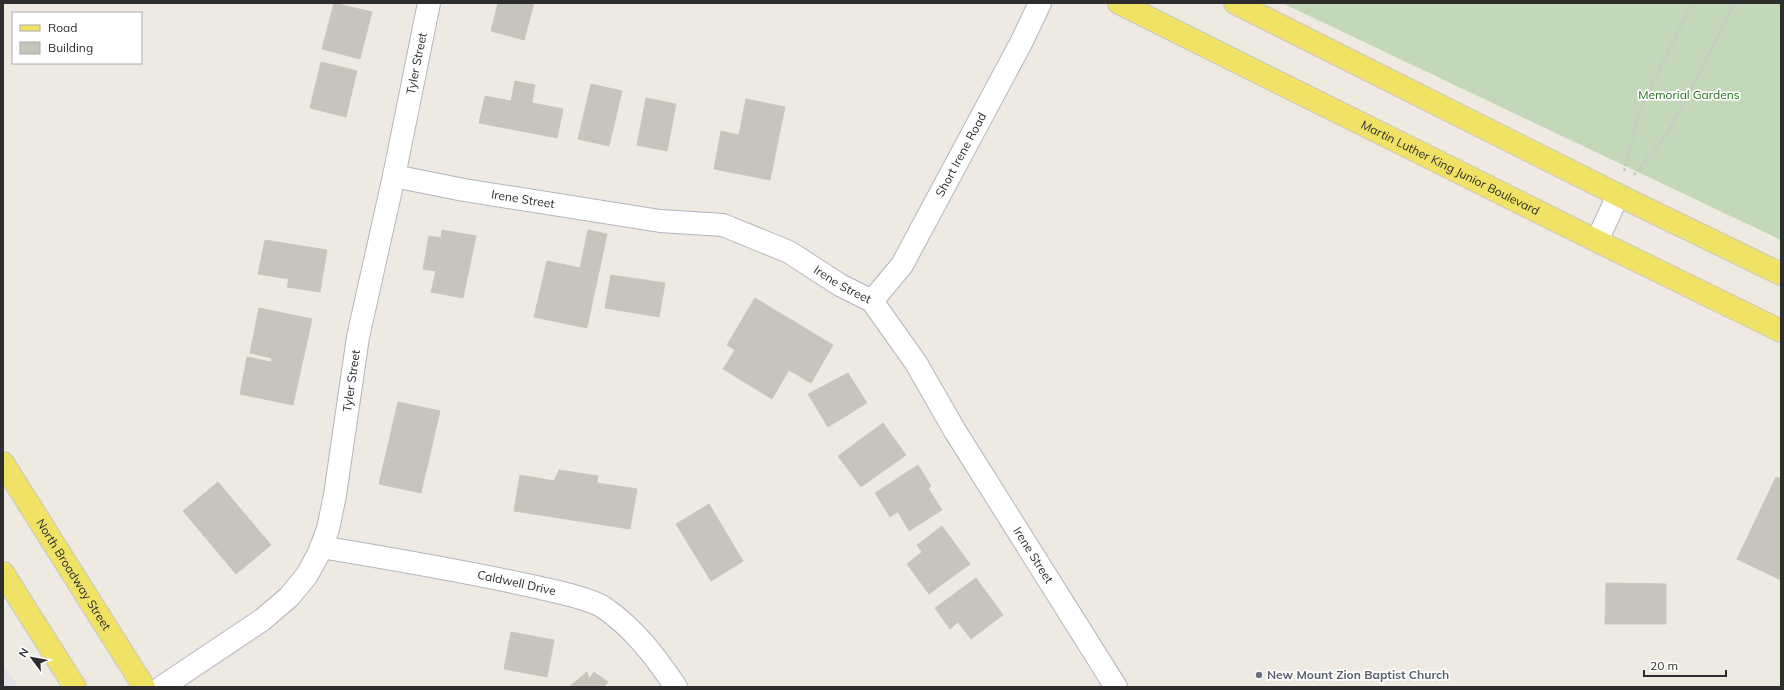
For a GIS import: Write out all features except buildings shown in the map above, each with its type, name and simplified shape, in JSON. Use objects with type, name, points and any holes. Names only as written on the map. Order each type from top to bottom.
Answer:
[{"type":"main road","name":"Martin Luther King Junior Boulevard","points":[[1119,3],[1781,331]]},
{"type":"main road","points":[[1235,3],[1618,195],[1781,274]]},
{"type":"main road","name":"North Broadway Street","points":[[3,463],[144,687]]},
{"type":"main road","points":[[3,573],[75,687]]},
{"type":"street","name":"Tyler Street","points":[[162,687],[262,620],[289,597],[307,575],[328,529],[335,495],[358,337],[394,176],[428,3]]},
{"type":"street","name":"Short Irene Road","points":[[872,300],[902,265],[1017,50],[1040,3]]},
{"type":"street","name":"Irene Street","points":[[394,176],[464,190],[660,221],[723,224],[789,252],[840,285],[872,300],[916,363],[955,431],[1116,687]]},
{"type":"street","points":[[1597,241],[1618,195]]},
{"type":"street","name":"Caldwell Drive","points":[[321,547],[484,575],[566,594],[601,606],[630,628],[654,655],[676,687]]},
{"type":"path","points":[[1618,195],[1639,112],[1692,3]]},
{"type":"path","points":[[1618,195],[1668,133],[1735,3]]},
{"type":"shaded area","points":[[3,665],[19,687],[3,687]]},
{"type":"green space","name":"Memorial Gardens","points":[[1282,3],[1781,3],[1781,240]]},
{"type":"place","name":"New Mount Zion Baptist Church","points":[[1259,675]]}]
